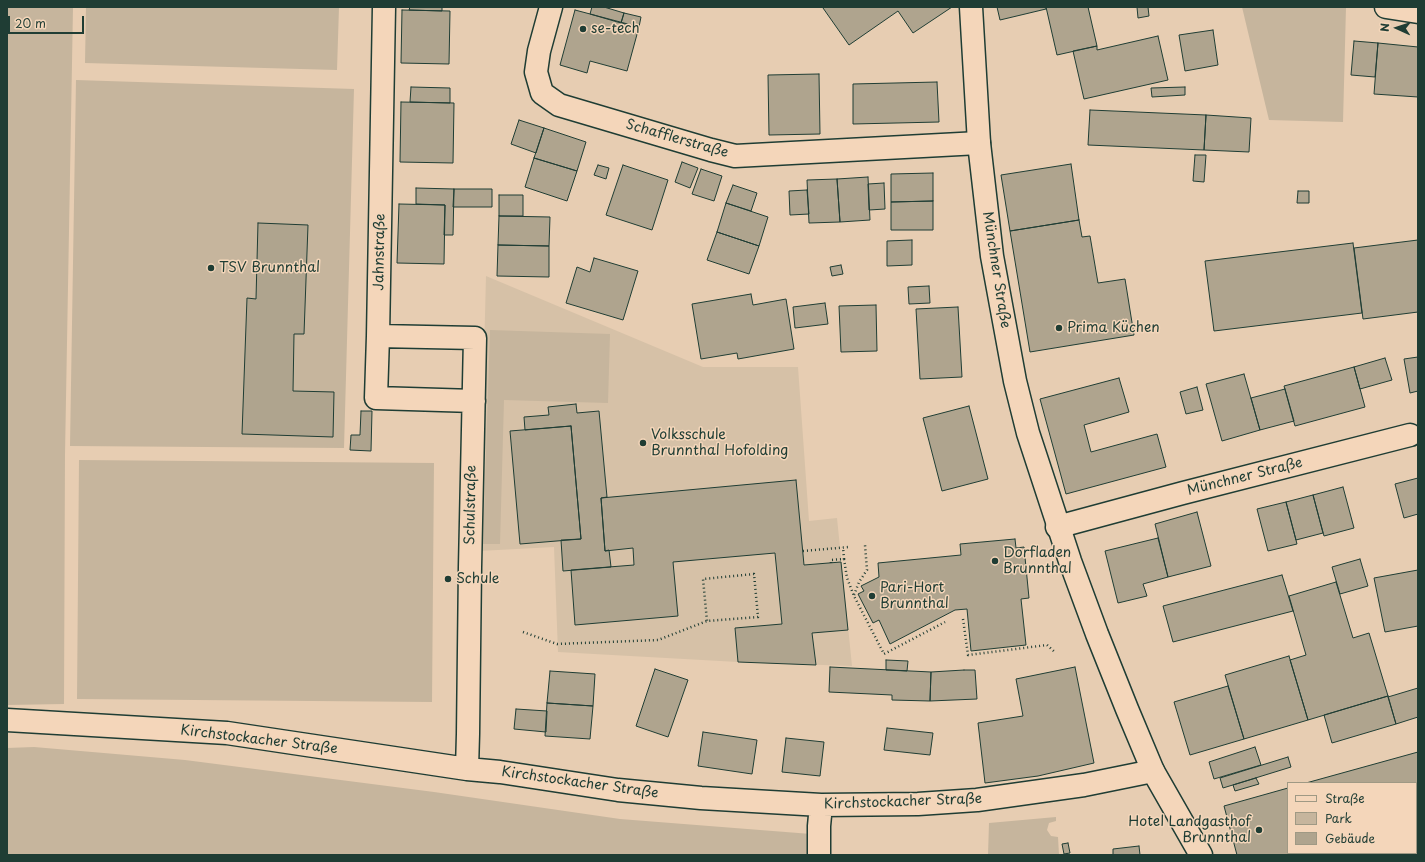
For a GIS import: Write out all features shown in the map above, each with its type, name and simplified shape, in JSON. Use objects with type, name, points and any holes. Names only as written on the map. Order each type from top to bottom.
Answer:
[{"type":"street","name":"Jahnstraße","points":[[384,7],[376,398],[474,402]]},
{"type":"street","name":"Schafflerstraße","points":[[551,7],[539,51],[536,72],[542,93],[559,105],[735,156],[979,143]]},
{"type":"street","name":"Münchner Straße","points":[[971,7],[979,143],[992,256],[1015,381],[1028,433],[1057,527],[1097,634],[1153,771],[1201,855]]},
{"type":"street","points":[[1386,7],[1418,12]]},
{"type":"street","name":"Schulstraße","points":[[378,336],[475,338],[467,769]]},
{"type":"street","name":"Münchner Straße","points":[[1057,527],[1410,435]]},
{"type":"street","name":"Kirchstockacher Straße","points":[[7,720],[227,733],[618,790],[701,798],[821,805],[918,804],[977,800],[1084,784],[1153,771]]},
{"type":"street","points":[[818,855],[821,805]]},
{"type":"path","points":[[854,596],[859,582],[867,570],[865,545]]},
{"type":"path","points":[[843,547],[847,578],[854,596],[884,654],[945,622]]},
{"type":"path","points":[[803,551],[849,547]]},
{"type":"path","points":[[831,563],[831,560],[844,559]]},
{"type":"path","points":[[523,632],[557,644],[658,640],[707,621],[758,617],[754,574],[703,579],[707,621]]},
{"type":"path","points":[[963,619],[968,655],[1047,645],[1056,653]]},
{"type":"shaded area","name":"Volksschule Brunnthal Hofolding","points":[[486,276],[703,367],[798,367],[809,521],[837,518],[852,666],[738,662],[558,652],[554,547],[479,551]]},
{"type":"green space","points":[[7,7],[73,7],[65,454],[64,704],[7,705]]},
{"type":"green space","points":[[86,7],[339,7],[337,70],[85,63]]},
{"type":"green space","points":[[1242,7],[1346,7],[1343,122],[1269,120]]},
{"type":"green space","name":"TSV Brunnthal","points":[[76,80],[354,89],[344,448],[70,446]]},
{"type":"green space","points":[[490,330],[610,334],[608,403],[504,400],[500,544],[483,544]]},
{"type":"green space","points":[[79,460],[434,463],[432,702],[77,699]]},
{"type":"green space","points":[[34,747],[185,760],[434,792],[620,819],[811,834],[811,855],[7,855],[7,748]]},
{"type":"green space","points":[[1056,817],[1056,821],[1049,823],[1047,830],[1051,836],[1058,837],[1059,855],[988,855],[989,823]]},
{"type":"building","points":[[410,7],[442,7],[442,11],[409,10]]},
{"type":"building","points":[[592,7],[604,7],[624,13],[621,23],[590,14]]},
{"type":"building","points":[[952,7],[913,33],[898,11],[849,45],[823,8]]},
{"type":"building","points":[[997,7],[1046,7],[1046,9],[1000,20]]},
{"type":"building","points":[[1046,7],[1088,7],[1097,46],[1057,55]]},
{"type":"building","points":[[1137,7],[1148,7],[1149,16],[1138,18]]},
{"type":"building","points":[[402,10],[450,11],[449,64],[401,63]]},
{"type":"building","points":[[575,10],[639,27],[627,71],[590,61],[587,73],[560,65]]},
{"type":"building","points":[[624,13],[641,17],[639,27],[621,23]]},
{"type":"building","points":[[1213,30],[1218,65],[1185,71],[1179,35]]},
{"type":"building","points":[[1158,36],[1168,80],[1084,99],[1073,51],[1097,46],[1097,50]]},
{"type":"building","points":[[1354,41],[1378,43],[1375,77],[1351,75]]},
{"type":"building","points":[[1378,43],[1418,47],[1418,97],[1374,94]]},
{"type":"building","points":[[819,74],[820,134],[769,135],[768,75]]},
{"type":"building","points":[[937,82],[939,122],[853,124],[853,84]]},
{"type":"building","points":[[411,87],[450,88],[450,103],[410,102]]},
{"type":"building","points":[[1185,87],[1185,95],[1152,97],[1151,88]]},
{"type":"building","points":[[401,102],[454,103],[453,163],[400,162]]},
{"type":"building","points":[[1090,110],[1206,115],[1204,150],[1088,145]]},
{"type":"building","points":[[1206,115],[1251,118],[1249,152],[1204,150]]},
{"type":"building","points":[[519,120],[544,128],[536,153],[511,144]]},
{"type":"building","points":[[544,128],[586,142],[577,171],[534,158]]},
{"type":"building","points":[[1195,155],[1206,155],[1204,182],[1193,181]]},
{"type":"building","points":[[534,158],[577,171],[567,201],[525,187]]},
{"type":"building","points":[[682,162],[698,168],[690,188],[675,182]]},
{"type":"building","points":[[1071,164],[1079,220],[1010,231],[1001,175]]},
{"type":"building","points":[[598,165],[609,168],[606,179],[594,175]]},
{"type":"building","points":[[623,165],[668,180],[652,230],[606,215]]},
{"type":"building","points":[[701,169],[722,176],[714,201],[692,194]]},
{"type":"building","points":[[933,173],[933,201],[891,202],[891,174]]},
{"type":"building","points":[[868,177],[870,220],[840,222],[837,179]]},
{"type":"building","points":[[837,179],[840,222],[809,223],[807,180]]},
{"type":"building","points":[[884,183],[885,209],[869,210],[868,184]]},
{"type":"building","points":[[733,185],[757,193],[751,211],[726,203]]},
{"type":"building","points":[[416,188],[454,189],[453,235],[444,235],[445,205],[416,204]]},
{"type":"building","points":[[454,189],[492,189],[492,207],[453,207]]},
{"type":"building","points":[[807,190],[809,214],[790,215],[789,191]]},
{"type":"building","points":[[1298,191],[1309,191],[1309,203],[1297,203]]},
{"type":"building","points":[[499,195],[523,195],[523,216],[499,216]]},
{"type":"building","points":[[933,201],[933,230],[891,230],[891,202]]},
{"type":"building","points":[[726,203],[768,217],[759,246],[717,232]]},
{"type":"building","points":[[399,204],[445,205],[444,264],[397,263]]},
{"type":"building","points":[[499,216],[550,217],[549,246],[498,245]]},
{"type":"building","points":[[1079,220],[1082,237],[1090,236],[1098,283],[1125,279],[1134,335],[1030,352],[1010,231]]},
{"type":"building","points":[[258,223],[308,225],[304,334],[294,334],[293,391],[334,392],[333,437],[242,434],[247,298],[256,299]]},
{"type":"building","points":[[717,232],[759,246],[749,274],[707,260]]},
{"type":"building","points":[[912,240],[912,265],[887,266],[887,241]]},
{"type":"building","points":[[1418,240],[1418,312],[1363,319],[1354,248]]},
{"type":"building","points":[[1353,243],[1362,313],[1214,331],[1205,261]]},
{"type":"building","points":[[498,245],[549,246],[549,277],[497,276]]},
{"type":"building","points":[[594,258],[638,271],[623,320],[566,303],[577,267],[590,272]]},
{"type":"building","points":[[841,265],[843,274],[832,276],[830,267]]},
{"type":"building","points":[[929,286],[930,303],[909,304],[908,287]]},
{"type":"building","points":[[751,294],[753,305],[786,299],[794,349],[738,359],[737,353],[701,359],[692,304]]},
{"type":"building","points":[[825,303],[828,324],[795,328],[793,307]]},
{"type":"building","points":[[876,305],[877,351],[841,352],[839,306]]},
{"type":"building","points":[[958,307],[962,377],[920,379],[916,309]]},
{"type":"building","points":[[1418,357],[1418,391],[1410,393],[1404,359]]},
{"type":"building","points":[[1385,358],[1392,380],[1360,389],[1354,367]]},
{"type":"building","points":[[1354,367],[1365,407],[1295,426],[1284,386]]},
{"type":"building","points":[[1244,374],[1260,430],[1222,441],[1206,384]]},
{"type":"building","points":[[1119,378],[1129,412],[1084,425],[1091,452],[1157,434],[1166,467],[1066,494],[1040,399]]},
{"type":"building","points":[[1197,387],[1203,410],[1186,414],[1180,392]]},
{"type":"building","points":[[1285,389],[1294,421],[1260,430],[1251,398]]},
{"type":"building","points":[[576,404],[577,413],[599,411],[607,497],[601,498],[605,551],[609,550],[611,567],[563,571],[561,540],[581,539],[571,426],[525,430],[524,417],[549,415],[548,407]]},
{"type":"building","points":[[969,406],[988,479],[942,491],[923,418]]},
{"type":"building","points":[[361,411],[372,411],[371,451],[350,450],[351,435],[360,435]]},
{"type":"building","points":[[571,426],[581,539],[520,544],[510,431]]},
{"type":"building","points":[[1418,478],[1418,514],[1404,518],[1395,484]]},
{"type":"building","points":[[796,480],[804,565],[841,562],[848,630],[812,633],[816,665],[738,662],[735,628],[782,624],[775,553],[673,562],[678,616],[575,625],[571,570],[634,565],[633,548],[605,551],[601,498]]},
{"type":"building","points":[[1343,487],[1354,528],[1324,536],[1313,495]]},
{"type":"building","points":[[1313,495],[1323,533],[1296,540],[1286,502]]},
{"type":"building","points":[[1286,502],[1297,544],[1268,551],[1257,509]]},
{"type":"building","points":[[1197,512],[1211,566],[1168,577],[1155,524]]},
{"type":"building","points":[[1158,538],[1168,577],[1143,584],[1147,596],[1118,603],[1105,551]]},
{"type":"building","points":[[1015,539],[1016,548],[1024,547],[1029,598],[1021,599],[1026,645],[971,651],[967,609],[955,610],[890,644],[879,620],[873,623],[858,594],[864,591],[861,586],[879,577],[878,563],[961,555],[960,544]]},
{"type":"building","points":[[1360,559],[1368,586],[1340,594],[1332,567]]},
{"type":"building","points":[[1418,570],[1418,626],[1385,632],[1374,578]]},
{"type":"building","points":[[1282,575],[1293,611],[1173,642],[1163,606]]},
{"type":"building","points":[[1336,582],[1353,638],[1369,633],[1388,696],[1308,720],[1290,660],[1306,655],[1289,596]]},
{"type":"building","points":[[1289,656],[1308,720],[1244,739],[1225,675]]},
{"type":"building","points":[[886,660],[908,661],[907,671],[886,670]]},
{"type":"building","points":[[830,667],[931,672],[930,701],[892,700],[892,695],[829,692]]},
{"type":"building","points":[[1075,667],[1094,763],[1038,776],[985,783],[978,723],[1023,716],[1016,679]]},
{"type":"building","points":[[655,669],[688,680],[668,737],[636,726]]},
{"type":"building","points":[[975,670],[977,699],[930,701],[931,672]]},
{"type":"building","points":[[550,671],[595,674],[593,706],[547,703]]},
{"type":"building","points":[[1228,686],[1244,739],[1190,755],[1174,702]]},
{"type":"building","points":[[1418,688],[1418,717],[1396,724],[1388,697]]},
{"type":"building","points":[[1388,696],[1396,724],[1332,743],[1324,715]]},
{"type":"building","points":[[547,703],[593,706],[590,739],[545,736]]},
{"type":"building","points":[[516,709],[547,711],[546,732],[514,729]]},
{"type":"building","points":[[887,728],[933,733],[930,755],[884,750]]},
{"type":"building","points":[[703,732],[757,740],[752,774],[698,766]]},
{"type":"building","points":[[786,738],[824,742],[820,776],[782,772]]},
{"type":"building","points":[[1255,747],[1261,765],[1214,779],[1209,762]]},
{"type":"building","points":[[1418,752],[1418,820],[1417,782],[1310,782]]},
{"type":"building","points":[[1288,757],[1291,767],[1223,788],[1220,778]]},
{"type":"building","points":[[1256,778],[1259,784],[1235,791],[1233,785]]},
{"type":"building","name":"Hotel Landgasthof Brunnthal","points":[[1287,788],[1287,854],[1297,854],[1237,855],[1224,806]]},
{"type":"building","points":[[1417,820],[1418,820],[1417,848]]},
{"type":"building","points":[[1068,843],[1070,853],[1064,854],[1062,844]]},
{"type":"building","points":[[1139,846],[1140,855],[1113,855],[1113,849]]},
{"type":"building","points":[[1417,848],[1418,855],[1398,854],[1417,854]]},
{"type":"place","name":"se-tech","points":[[583,29]]},
{"type":"place","name":"TSV Brunnthal","points":[[211,268]]},
{"type":"place","name":"Prima Küchen","points":[[1059,328]]},
{"type":"place","name":"Volksschule Brunnthal Hofolding","points":[[643,443]]},
{"type":"place","name":"Dorfladen Brunnthal","points":[[995,561]]},
{"type":"place","name":"Schule","points":[[448,579]]},
{"type":"place","name":"Pari-Hort Brunnthal","points":[[872,596]]},
{"type":"place","name":"Hotel Landgasthof Brunnthal","points":[[1259,830]]}]
